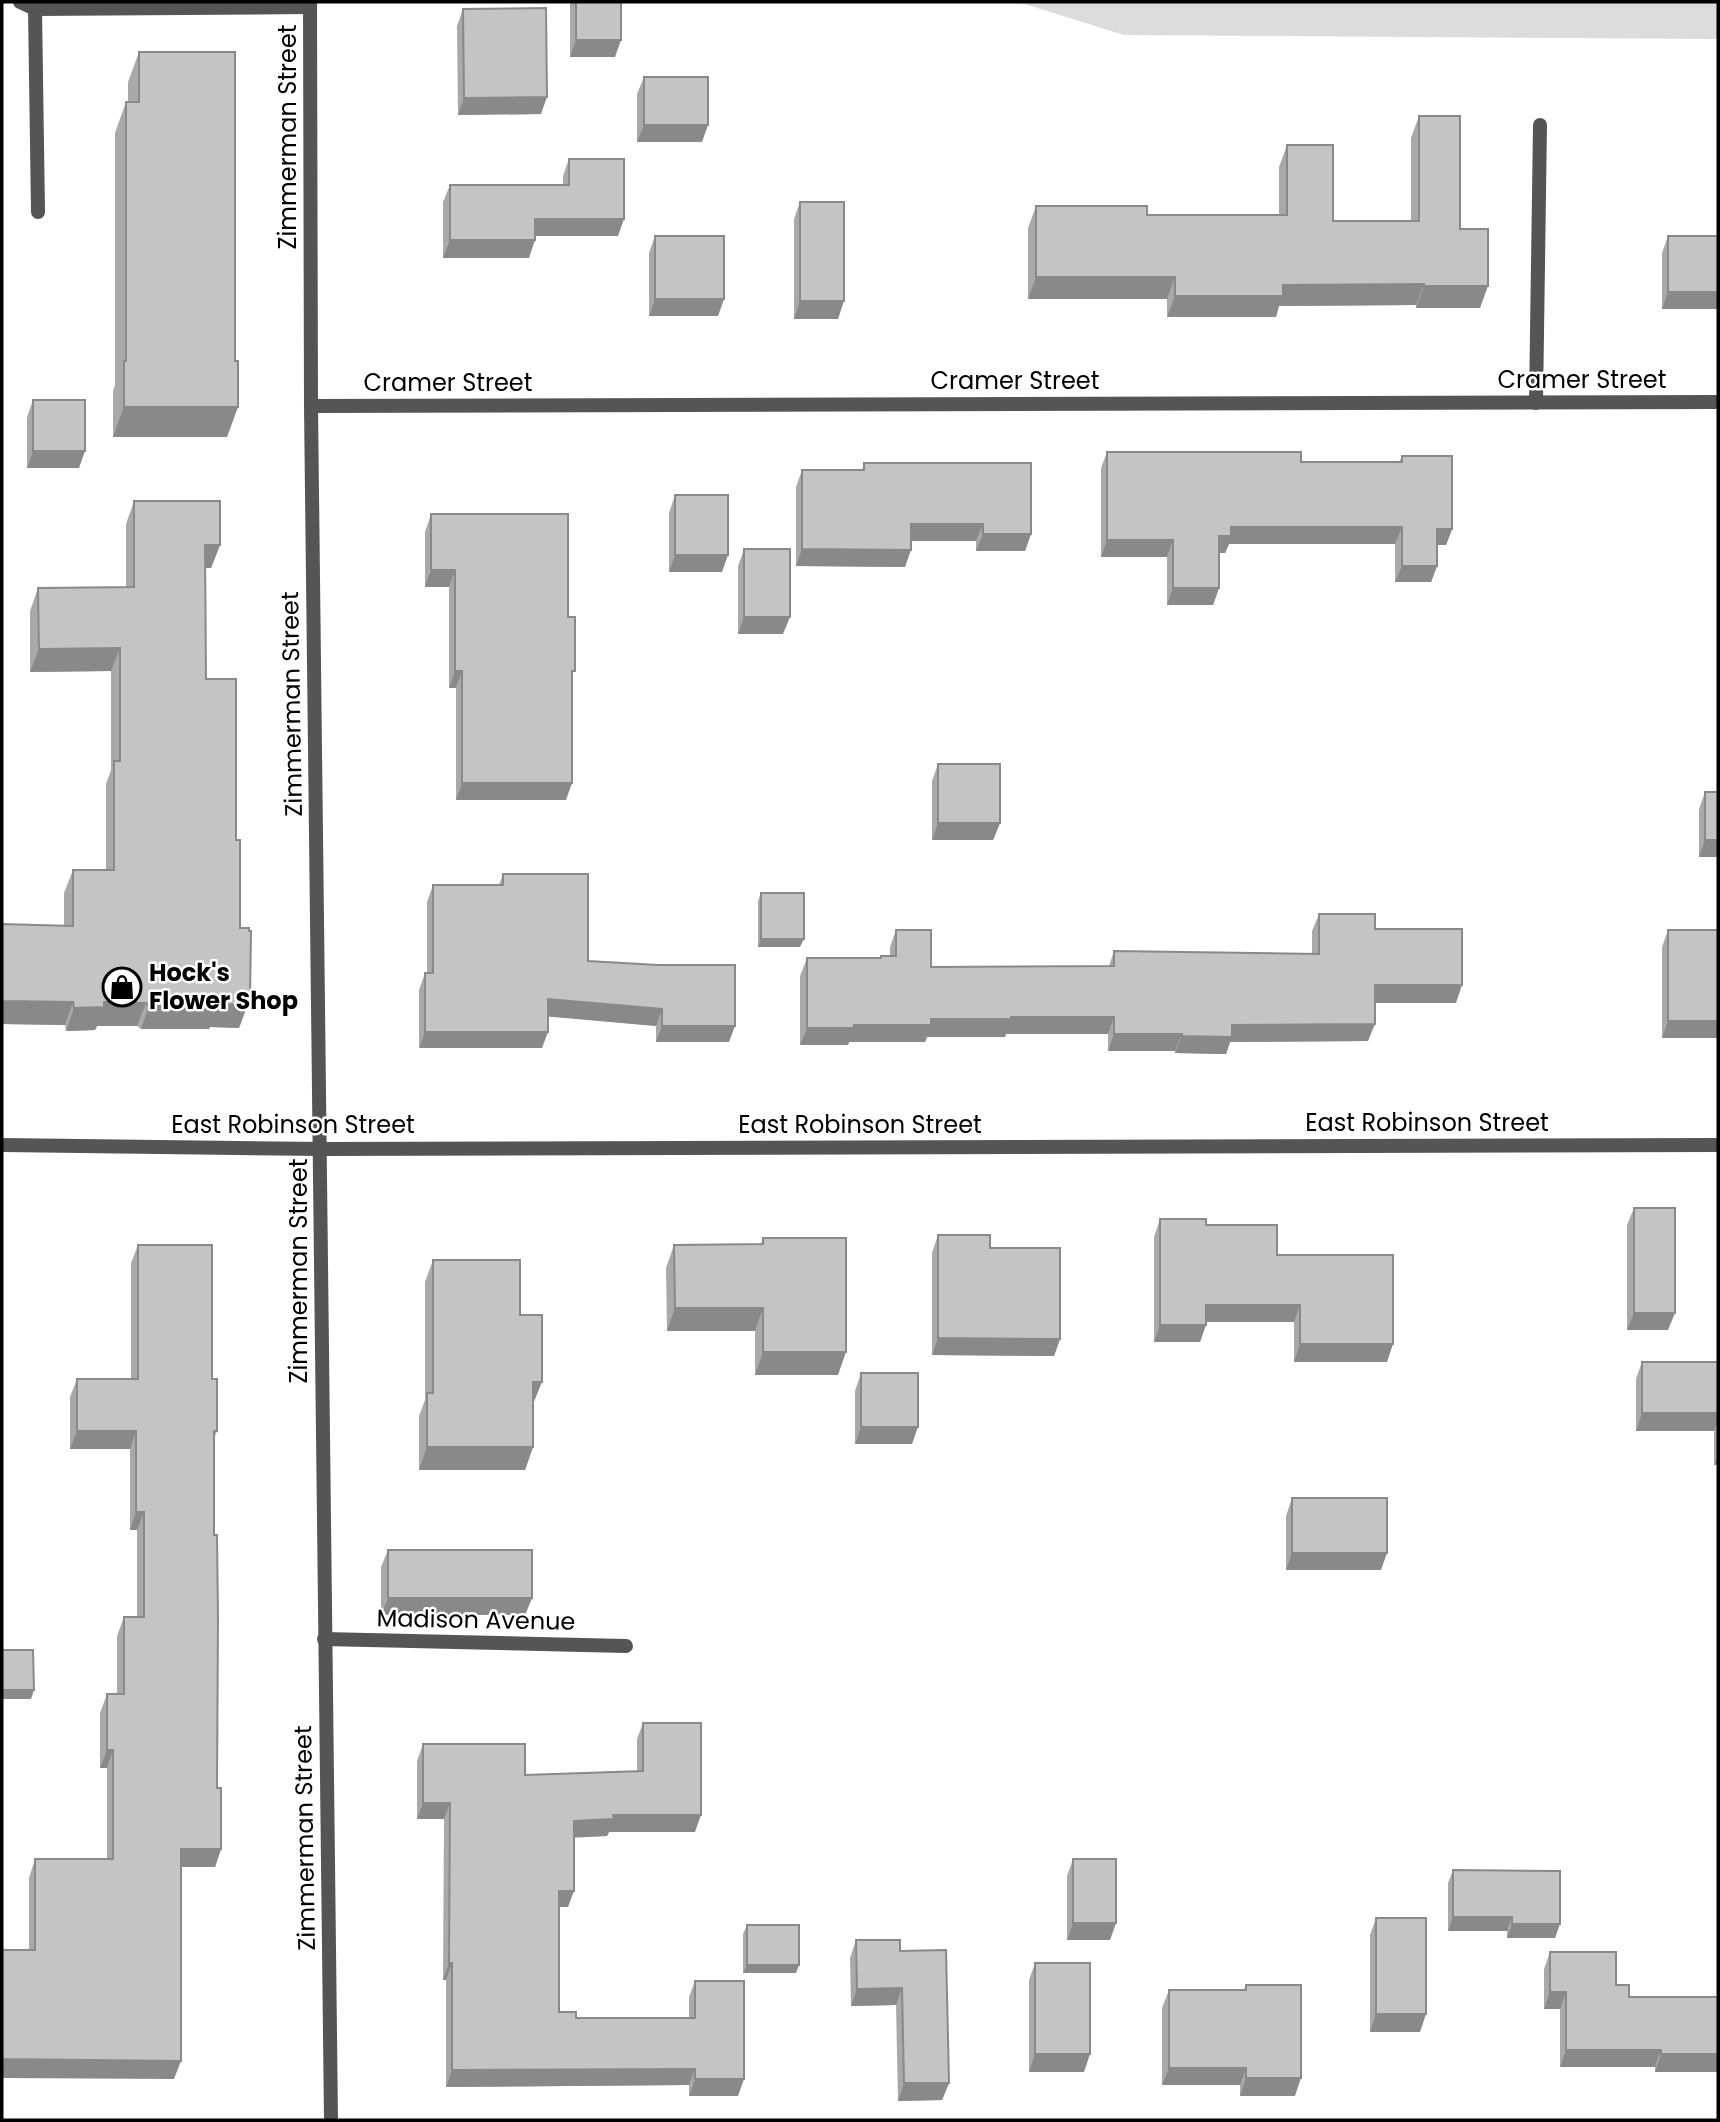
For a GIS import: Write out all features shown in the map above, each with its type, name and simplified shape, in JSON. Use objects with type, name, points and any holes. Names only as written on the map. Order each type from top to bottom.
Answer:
[{"type":"street","points":[[20,2],[35,9],[310,4]]},
{"type":"street","name":"Zimmerman Street","points":[[310,4],[311,406],[331,2120]]},
{"type":"street","points":[[35,9],[38,212]]},
{"type":"street","points":[[1536,403],[1541,125]]},
{"type":"street","name":"Cramer Street","points":[[311,406],[1718,402]]},
{"type":"street","name":"East Robinson Street","points":[[2,1145],[321,1149],[1718,1145]]},
{"type":"street","name":"Madison Avenue","points":[[324,1639],[626,1646]]},
{"type":"shaded area","points":[[1018,2],[1718,2],[1718,39],[1124,35]]},
{"type":"building","points":[[576,2],[621,2],[621,40],[576,40]]},
{"type":"building","points":[[546,8],[547,97],[464,98],[463,9]]},
{"type":"building","points":[[139,52],[235,52],[235,361],[238,361],[238,407],[124,407],[126,102],[139,102]]},
{"type":"building","points":[[644,77],[708,77],[708,125],[644,125]]},
{"type":"building","points":[[1419,116],[1460,116],[1460,229],[1488,229],[1488,286],[1283,285],[1283,296],[1175,296],[1175,277],[1036,277],[1036,206],[1147,206],[1147,215],[1287,215],[1287,145],[1333,145],[1333,221],[1419,221]]},
{"type":"building","points":[[569,159],[624,159],[624,219],[535,219],[535,240],[450,240],[450,185],[569,185]]},
{"type":"building","points":[[800,202],[844,202],[844,301],[800,301]]},
{"type":"building","points":[[655,236],[724,236],[724,299],[655,299]]},
{"type":"building","points":[[1668,236],[1718,236],[1718,292],[1668,292]]},
{"type":"building","points":[[33,400],[85,400],[85,451],[33,451]]},
{"type":"building","points":[[1107,452],[1301,452],[1301,462],[1402,462],[1402,456],[1452,456],[1452,529],[1437,529],[1437,566],[1402,566],[1402,527],[1231,527],[1231,536],[1219,536],[1219,588],[1173,588],[1173,540],[1107,540]]},
{"type":"building","points":[[864,463],[1031,463],[1031,534],[983,534],[983,524],[911,524],[911,550],[802,549],[802,470],[864,470]]},
{"type":"building","points":[[675,495],[728,495],[728,555],[675,555]]},
{"type":"building","points":[[134,501],[220,501],[220,545],[205,545],[206,679],[236,679],[236,840],[240,840],[240,928],[249,928],[251,931],[250,998],[248,997],[248,1005],[149,1006],[146,1003],[104,1002],[104,1007],[74,1008],[73,1002],[2,1001],[2,924],[73,926],[73,870],[114,870],[114,761],[120,761],[120,648],[39,649],[38,588],[134,587]]},
{"type":"building","points":[[431,514],[568,514],[568,617],[575,617],[572,783],[462,783],[462,671],[455,671],[455,570],[431,570]]},
{"type":"building","points":[[744,549],[790,549],[790,617],[744,617]]},
{"type":"building","points":[[938,764],[1000,764],[1000,823],[938,823]]},
{"type":"building","points":[[1705,792],[1718,792],[1718,840],[1705,840]]},
{"type":"building","points":[[503,874],[588,874],[588,961],[735,965],[735,1026],[662,1026],[662,1009],[548,999],[548,1032],[425,1032],[425,973],[433,973],[433,885],[503,885]]},
{"type":"building","points":[[761,893],[804,893],[804,939],[761,939]]},
{"type":"building","points":[[1319,914],[1375,914],[1375,929],[1462,929],[1462,985],[1375,985],[1375,1024],[1232,1025],[1232,1037],[1114,1034],[1114,1017],[931,1019],[931,1025],[807,1028],[807,958],[896,956],[896,930],[931,930],[931,967],[1114,966],[1114,951],[1319,954]]},
{"type":"building","points":[[1668,930],[1718,930],[1718,1021],[1668,1021]]},
{"type":"building","points":[[1634,1208],[1675,1208],[1675,1313],[1634,1313]]},
{"type":"building","points":[[1160,1219],[1206,1219],[1206,1225],[1277,1225],[1277,1255],[1393,1255],[1393,1344],[1300,1344],[1300,1305],[1206,1305],[1206,1325],[1160,1325]]},
{"type":"building","points":[[938,1235],[990,1235],[990,1248],[1060,1248],[1060,1339],[938,1338]]},
{"type":"building","points":[[763,1238],[846,1238],[846,1352],[763,1352],[763,1308],[675,1308],[674,1245],[763,1244]]},
{"type":"building","points":[[138,1245],[212,1245],[212,1379],[217,1379],[214,1535],[217,1535],[218,1617],[217,1788],[221,1788],[221,1849],[181,1849],[181,2061],[2,2059],[2,1950],[35,1950],[35,1859],[113,1859],[113,1750],[107,1750],[107,1694],[124,1694],[124,1617],[144,1617],[144,1512],[136,1512],[136,1431],[77,1431],[77,1379],[138,1379]]},
{"type":"building","points":[[433,1260],[520,1260],[520,1315],[542,1315],[542,1382],[533,1382],[533,1447],[427,1447],[427,1393],[433,1393]]},
{"type":"building","points":[[1642,1362],[1718,1362],[1718,1413],[1642,1413]]},
{"type":"building","points":[[861,1373],[918,1373],[918,1427],[861,1427]]},
{"type":"building","points":[[1292,1498],[1387,1498],[1387,1553],[1292,1553]]},
{"type":"building","points":[[388,1550],[532,1550],[532,1598],[388,1598]]},
{"type":"building","points":[[2,1650],[33,1650],[34,1690],[2,1690]]},
{"type":"building","points":[[643,1723],[701,1723],[701,1815],[613,1815],[614,1819],[574,1821],[574,1891],[559,1891],[559,2012],[576,2012],[576,2018],[695,2018],[695,1981],[744,1981],[744,2079],[695,2079],[695,2069],[452,2070],[452,1963],[449,1963],[450,1803],[423,1803],[423,1744],[525,1744],[525,1775],[643,1771]]},
{"type":"building","points":[[1073,1859],[1116,1859],[1116,1923],[1073,1923]]},
{"type":"building","points":[[1453,1870],[1560,1871],[1560,1924],[1512,1924],[1512,1917],[1453,1917]]},
{"type":"building","points":[[1376,1918],[1426,1918],[1426,2014],[1376,2014]]},
{"type":"building","points":[[747,1925],[799,1925],[799,1965],[747,1965]]},
{"type":"building","points":[[856,1940],[900,1940],[900,1951],[946,1950],[949,2083],[904,2083],[902,1988],[857,1989]]},
{"type":"building","points":[[1550,1952],[1616,1952],[1616,1985],[1629,1985],[1629,1997],[1718,1997],[1718,2054],[1661,2054],[1661,2050],[1566,2050],[1566,1992],[1550,1992]]},
{"type":"building","points":[[1035,1963],[1090,1963],[1090,2054],[1035,2054]]},
{"type":"building","points":[[1246,1985],[1301,1985],[1301,2078],[1246,2078],[1246,2068],[1169,2068],[1169,1990],[1246,1990]]},
{"type":"place","name":"Hock's Flower Shop","points":[[122,987]]}]
